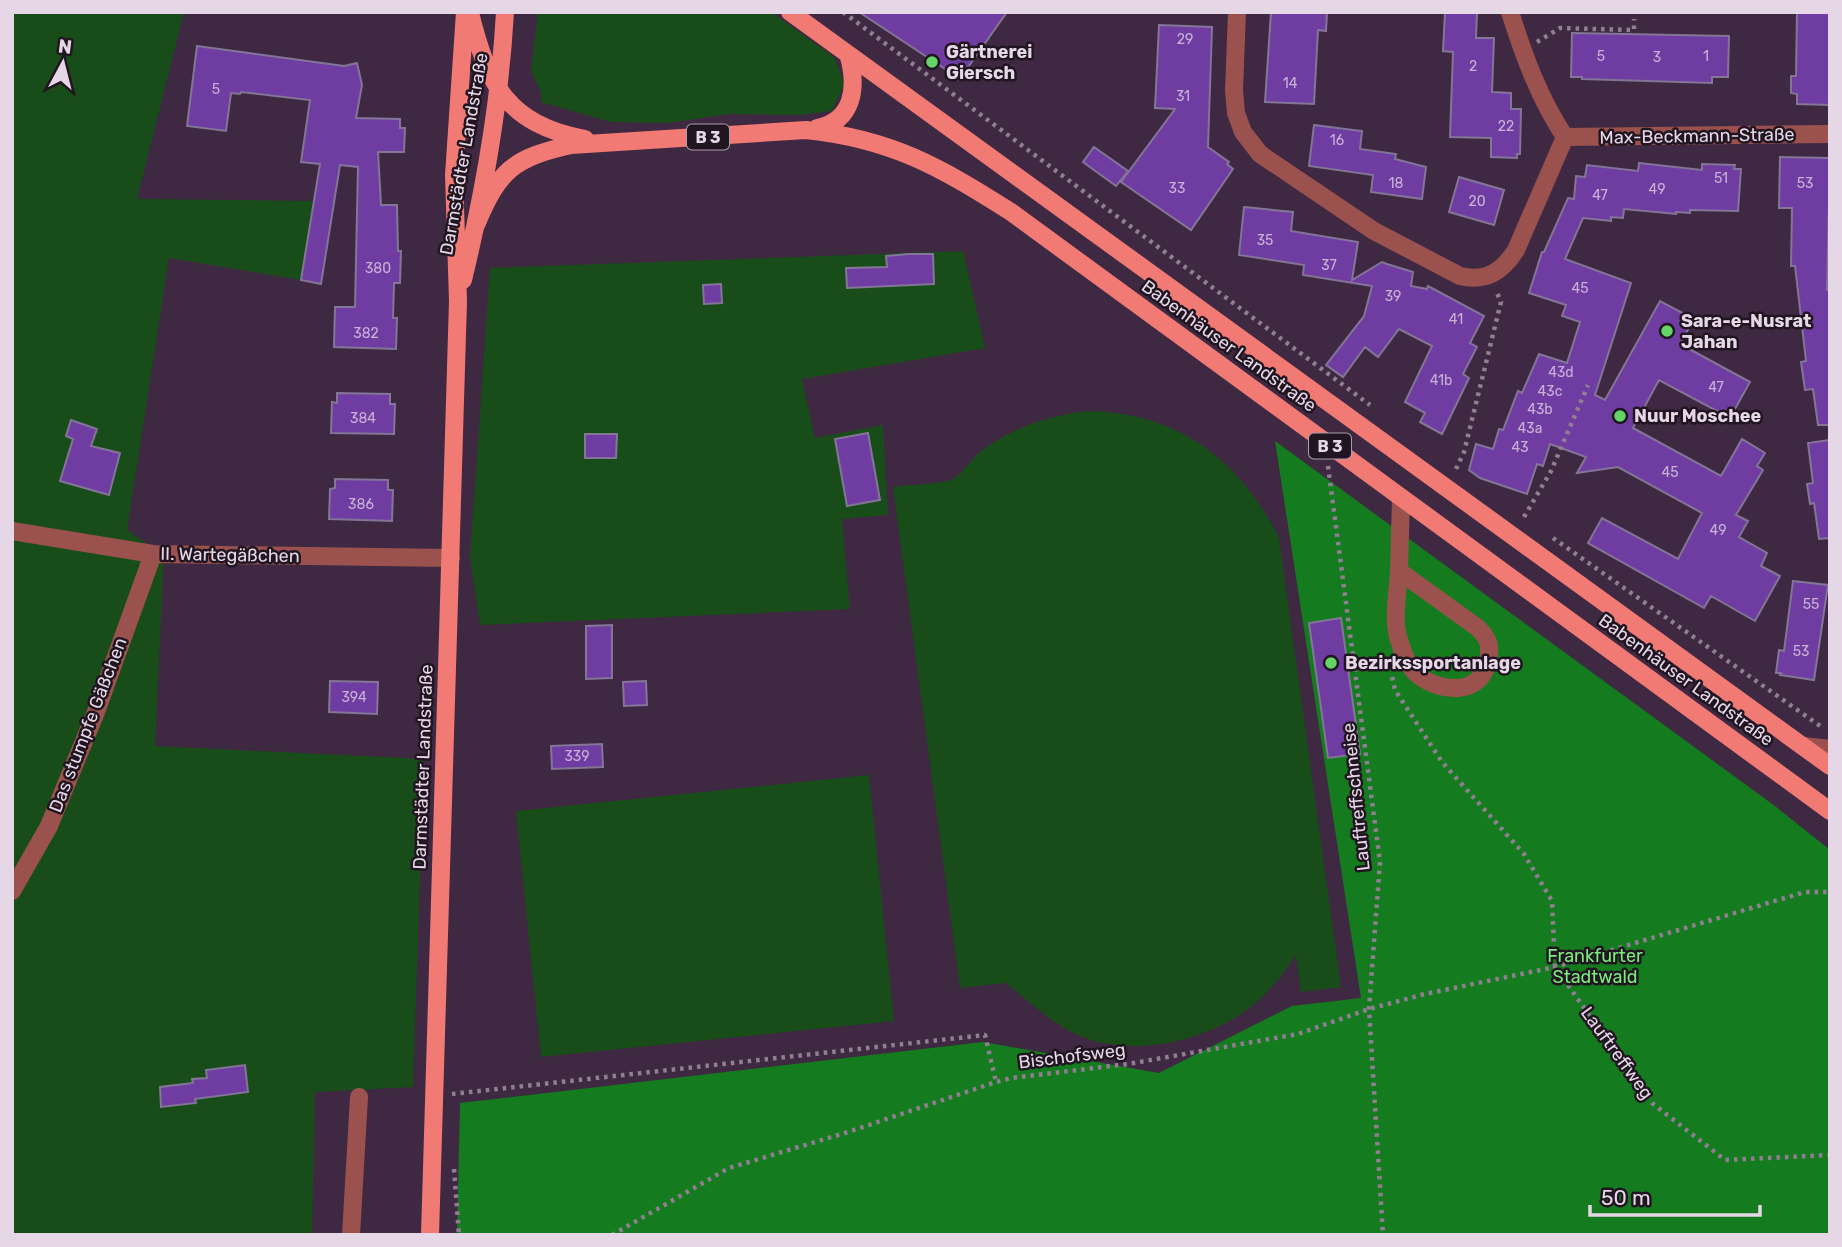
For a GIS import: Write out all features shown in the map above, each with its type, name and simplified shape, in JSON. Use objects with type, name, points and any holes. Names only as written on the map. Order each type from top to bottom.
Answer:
[{"type":"main road","name":"Babenhäuser Landstraße","points":[[467,12],[498,91],[516,109],[539,124],[564,135],[609,144]]},
{"type":"main road","name":"Darmstädter Landstraße","points":[[430,1235],[458,301],[454,175],[467,12]]},
{"type":"main road","name":"Darmstädter Landstraße","points":[[458,301],[476,225],[498,91],[505,12]]},
{"type":"main road","name":"Babenhäuser Landstraße","points":[[790,12],[1830,766]]},
{"type":"main road","name":"B 3","points":[[806,130],[827,126],[844,112],[852,93],[854,77],[849,57]]},
{"type":"main road","name":"Babenhäuser Landstraße","points":[[476,225],[489,195],[504,174],[535,154],[571,145],[806,130],[836,133],[894,148],[959,179],[1011,212],[1830,811]]},
{"type":"street","points":[[1237,12],[1234,91],[1236,113],[1243,132],[1260,154],[1374,231],[1460,276],[1469,278],[1489,276],[1501,270],[1516,250],[1564,137],[1545,105],[1510,12]]},
{"type":"street","name":"Max-Beckmann-Straße","points":[[1564,137],[1830,134]]},
{"type":"street","points":[[1399,571],[1488,638],[1490,650],[1486,670],[1479,680],[1461,689],[1443,689],[1417,674],[1404,655],[1398,634],[1399,571],[1401,498]]},
{"type":"street","name":"II. Wartegäßchen","points":[[12,531],[153,554],[451,558]]},
{"type":"street","name":"Das stumpfe Gäßchen","points":[[12,891],[54,814],[96,712],[153,554]]},
{"type":"street","points":[[1804,746],[1830,750]]},
{"type":"street","points":[[351,1235],[359,1097]]},
{"type":"path","points":[[843,12],[1378,411]]},
{"type":"path","points":[[1523,51],[1560,28],[1634,30],[1634,19]]},
{"type":"path","points":[[1456,469],[1464,452],[1500,302],[1489,276]]},
{"type":"path","points":[[1514,510],[1524,517],[1551,471],[1588,385]]},
{"type":"path","name":"Lauftreffschneise","points":[[1325,443],[1380,863],[1369,1009],[1383,1235]]},
{"type":"path","points":[[1445,461],[1465,476]]},
{"type":"path","points":[[1546,533],[1830,733]]},
{"type":"path","points":[[1398,634],[1382,634],[1395,690],[1442,762],[1524,854],[1552,901],[1555,967]]},
{"type":"path","points":[[1354,663],[1388,659]]},
{"type":"path","name":"Bischofsweg","points":[[612,1235],[729,1168],[845,1133],[996,1082],[1128,1064],[1298,1034],[1369,1009],[1425,994],[1555,967],[1805,892],[1830,892]]},
{"type":"path","name":"Lauftreffweg","points":[[1555,967],[1652,1103],[1726,1160],[1830,1155]]},
{"type":"path","points":[[434,1094],[985,1035],[996,1082]]},
{"type":"green space","points":[[12,12],[184,12],[137,199],[314,201],[301,280],[169,258],[127,530],[164,555],[155,746],[424,759],[413,1087],[315,1092],[312,1235],[12,1235]]},
{"type":"green space","points":[[538,12],[771,12],[834,57],[845,83],[832,111],[799,115],[729,114],[668,123],[611,122],[541,102],[541,92],[531,71]]},
{"type":"green space","points":[[963,251],[985,348],[802,379],[815,438],[883,425],[888,515],[842,519],[850,609],[480,625],[470,557],[490,268]]},
{"type":"green space","points":[[1087,411],[1149,420],[1202,445],[1225,463],[1245,485],[1279,538],[1341,987],[1301,992],[1296,955],[1266,993],[1237,1016],[1198,1035],[1154,1045],[1111,1044],[1079,1035],[1046,1015],[1006,983],[960,988],[893,487],[948,481],[992,443],[1018,429],[1058,416]]},
{"type":"green space","name":"Frankfurter Stadtwald","points":[[1275,441],[1775,806],[1830,850],[1830,1235],[457,1235],[460,1103],[983,1042],[1159,1073],[1292,1006],[1361,998]]},
{"type":"green space","points":[[869,775],[894,1021],[541,1057],[516,811]]},
{"type":"building","points":[[859,12],[1007,12],[959,80]]},
{"type":"building","points":[[1271,12],[1327,12],[1326,31],[1318,30],[1314,104],[1265,102]]},
{"type":"building","points":[[1445,12],[1477,12],[1476,38],[1494,38],[1492,92],[1511,93],[1511,109],[1521,109],[1520,154],[1517,154],[1517,158],[1491,157],[1491,138],[1450,137],[1453,52],[1443,51]]},
{"type":"building","points":[[1797,12],[1830,12],[1830,105],[1797,104],[1797,94],[1791,93],[1791,76],[1796,76]]},
{"type":"building","points":[[1159,25],[1212,27],[1208,147],[1229,162],[1227,164],[1233,169],[1191,230],[1121,182],[1175,109],[1155,108]]},
{"type":"building","points":[[1572,33],[1729,36],[1728,77],[1712,77],[1712,83],[1571,77]]},
{"type":"building","points":[[197,46],[344,66],[357,63],[362,85],[356,118],[400,119],[400,128],[405,128],[404,152],[378,152],[381,205],[397,205],[398,251],[401,251],[400,283],[394,283],[396,349],[334,347],[335,307],[355,307],[358,167],[340,165],[321,284],[301,280],[320,164],[301,162],[310,100],[231,93],[226,131],[187,126]]},
{"type":"building","points":[[1314,125],[1362,131],[1360,149],[1396,154],[1395,159],[1426,167],[1422,199],[1371,192],[1373,175],[1309,166]]},
{"type":"building","points":[[1094,147],[1128,171],[1116,186],[1083,162]]},
{"type":"building","points":[[1780,157],[1830,158],[1827,290],[1830,290],[1830,425],[1818,425],[1813,389],[1805,390],[1801,362],[1806,361],[1795,266],[1791,266],[1792,208],[1779,208]]},
{"type":"building","points":[[1639,163],[1702,170],[1702,164],[1735,165],[1734,169],[1741,169],[1738,211],[1690,210],[1690,213],[1676,214],[1624,209],[1623,218],[1611,217],[1611,221],[1583,218],[1565,259],[1631,283],[1595,395],[1605,400],[1660,301],[1694,319],[1680,344],[1750,382],[1730,418],[1659,380],[1633,428],[1721,476],[1742,439],[1765,453],[1757,466],[1763,470],[1736,515],[1748,521],[1739,537],[1767,553],[1761,566],[1780,576],[1755,621],[1711,596],[1704,608],[1588,543],[1602,518],[1678,559],[1702,513],[1618,467],[1577,473],[1586,457],[1550,444],[1543,466],[1537,464],[1527,494],[1480,478],[1469,470],[1476,444],[1493,449],[1499,429],[1503,430],[1518,391],[1522,393],[1539,354],[1567,363],[1580,322],[1562,316],[1566,305],[1529,293],[1542,252],[1568,198],[1574,199],[1576,176],[1585,177],[1587,165],[1638,171]]},
{"type":"building","points":[[1459,177],[1504,190],[1494,225],[1449,212]]},
{"type":"building","points":[[1244,207],[1293,212],[1291,231],[1358,242],[1352,280],[1382,262],[1413,272],[1411,286],[1427,289],[1428,286],[1484,316],[1470,343],[1477,347],[1463,374],[1469,378],[1442,434],[1420,422],[1425,413],[1405,402],[1432,346],[1399,329],[1378,357],[1365,347],[1343,377],[1326,365],[1364,316],[1372,286],[1303,275],[1304,265],[1239,255]]},
{"type":"building","points":[[933,254],[934,284],[847,288],[846,268],[887,267],[886,256]]},
{"type":"building","points":[[721,284],[722,303],[704,304],[703,285]]},
{"type":"building","points":[[337,393],[390,394],[390,404],[395,404],[394,434],[331,433],[332,402],[337,403]]},
{"type":"building","points":[[71,420],[97,429],[91,446],[120,453],[109,495],[60,481],[73,439],[66,436]]},
{"type":"building","points":[[868,433],[880,500],[847,506],[835,439]]},
{"type":"building","points":[[585,434],[617,434],[616,458],[585,458]]},
{"type":"building","points":[[1830,440],[1830,538],[1819,539],[1814,503],[1810,504],[1807,484],[1813,483],[1808,443]]},
{"type":"building","points":[[335,479],[388,480],[388,490],[393,490],[392,521],[329,519],[330,489],[335,488]]},
{"type":"building","points":[[1793,581],[1828,585],[1814,680],[1776,673],[1779,650],[1784,651]]},
{"type":"building","name":"Bezirkssportanlage","points":[[1341,618],[1360,754],[1328,758],[1309,623]]},
{"type":"building","points":[[612,625],[612,678],[586,679],[586,626]]},
{"type":"building","points":[[330,681],[378,682],[377,714],[329,712]]},
{"type":"building","points":[[646,681],[647,705],[624,706],[623,682]]},
{"type":"building","points":[[602,744],[603,767],[552,769],[551,746]]},
{"type":"building","points":[[245,1065],[248,1092],[195,1099],[196,1103],[161,1107],[160,1087],[193,1083],[192,1079],[207,1078],[206,1070]]},
{"type":"place","name":"Gärtnerei Giersch","points":[[932,62]]},
{"type":"place","name":"Sara-e-Nusrat Jahan","points":[[1667,331]]},
{"type":"place","name":"Nuur Moschee","points":[[1620,416]]},
{"type":"place","name":"Bezirkssportanlage","points":[[1331,663]]}]
